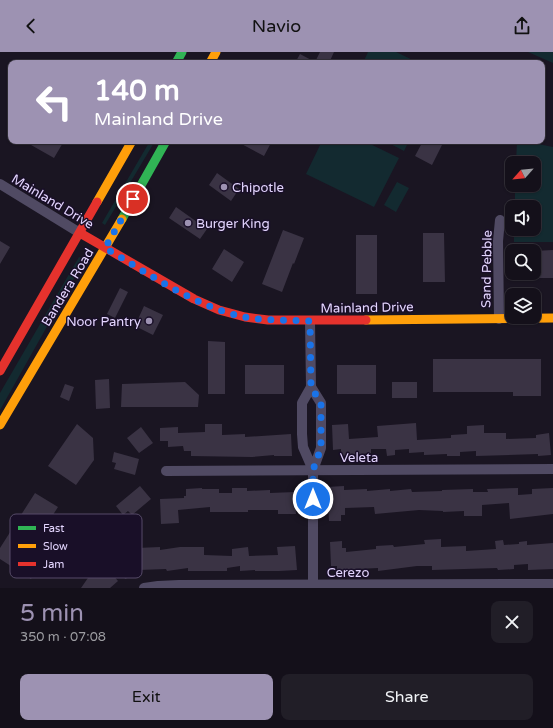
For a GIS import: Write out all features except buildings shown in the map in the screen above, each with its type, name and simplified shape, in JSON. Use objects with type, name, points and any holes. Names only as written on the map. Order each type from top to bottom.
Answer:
[{"type":"main road","name":"Bandera Road","points":[[0,371],[130,144]]},
{"type":"main road","name":"Bandera Road","points":[[0,425],[105,248],[164,144]]},
{"type":"main road","name":"Mainland Drive","points":[[80,233],[176,290],[219,310],[252,318],[310,321],[553,318]]},
{"type":"street","name":"Mainland Drive","points":[[0,184],[80,233]]},
{"type":"street","name":"Sand Pebble","points":[[499,319],[498,241],[500,220]]},
{"type":"street","points":[[310,321],[311,387],[302,403],[302,434],[303,447],[313,470]]},
{"type":"street","points":[[311,387],[321,403],[321,448],[313,470],[313,587]]},
{"type":"street","points":[[302,434],[321,434]]},
{"type":"street","name":"Veleta","points":[[166,471],[553,469]]},
{"type":"street","name":"Cerezo","points":[[144,588],[179,585],[313,587],[553,584]]},
{"type":"green space","points":[[368,52],[396,52],[413,60],[364,60]]},
{"type":"green space","points":[[528,52],[553,52],[553,63]]},
{"type":"green space","points":[[148,144],[153,144],[105,225],[102,223]]},
{"type":"green space","points":[[321,144],[370,144],[399,158],[374,207],[306,174]]},
{"type":"green space","points":[[391,144],[408,144],[404,151]]},
{"type":"green space","points":[[517,144],[538,144],[553,147],[553,242],[514,242],[514,236],[541,236],[541,200],[515,200],[515,192],[541,192],[541,156],[516,156]]},
{"type":"green space","points":[[397,182],[409,188],[396,212],[384,205]]},
{"type":"green space","points":[[79,257],[85,259],[0,410],[0,393]]},
{"type":"traffic: fast","points":[[178,60],[182,52]]},
{"type":"traffic: fast","points":[[122,219],[164,144]]},
{"type":"traffic: slow","points":[[212,60],[216,52]]},
{"type":"traffic: slow","points":[[97,202],[130,144]]},
{"type":"traffic: slow","points":[[0,425],[122,219]]},
{"type":"traffic: slow","points":[[366,320],[553,318]]},
{"type":"traffic: jam","points":[[0,371],[97,202]]},
{"type":"traffic: jam","points":[[80,233],[194,299],[219,310],[245,317],[268,320],[366,320]]},
{"type":"place","name":"Chipotle","points":[[224,187]]},
{"type":"place","name":"Burger King","points":[[188,223]]},
{"type":"place","name":"Noor Pantry","points":[[149,321]]},
{"type":"route","points":[[133,199],[105,248],[176,290],[219,310],[256,319],[310,321],[311,387],[321,403],[321,448],[313,470],[313,499]]}]
